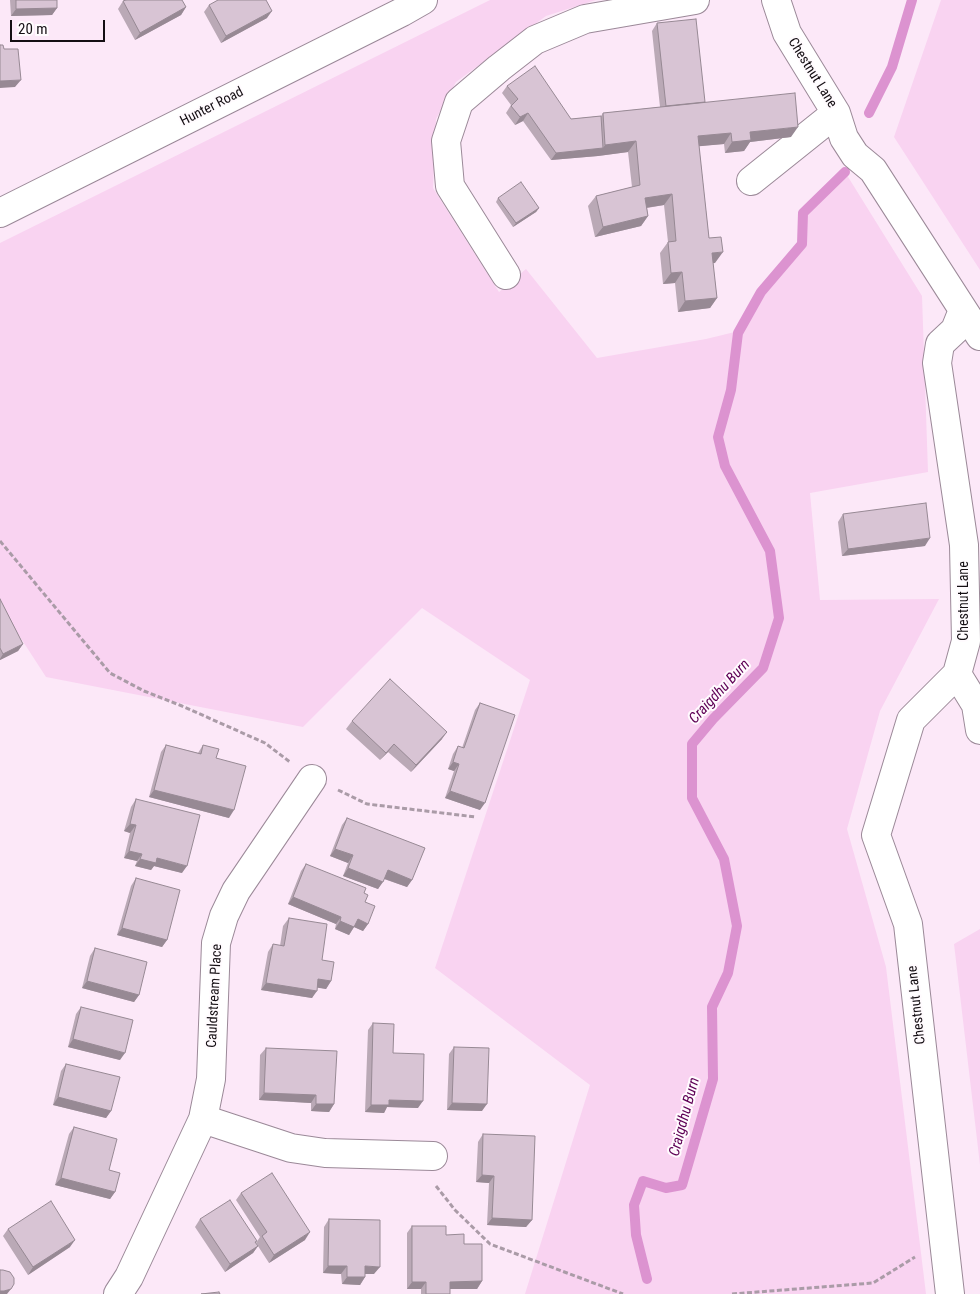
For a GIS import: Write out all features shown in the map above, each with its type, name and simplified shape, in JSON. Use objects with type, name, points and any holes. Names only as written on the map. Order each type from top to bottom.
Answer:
[{"type":"street","name":"Hunter Road","points":[[0,213],[423,0]]},
{"type":"street","points":[[506,274],[450,186],[446,141],[459,102],[536,40],[585,19],[695,0]]},
{"type":"street","name":"Chestnut Lane","points":[[776,0],[787,33],[836,113],[844,138],[855,155],[873,170],[963,310],[955,330],[940,344],[937,363],[964,545],[966,641],[957,674],[911,720],[876,835],[908,924],[950,1294]]},
{"type":"street","points":[[751,181],[836,113]]},
{"type":"street","points":[[963,310],[980,336]]},
{"type":"street","points":[[957,674],[976,705],[980,730]]},
{"type":"street","name":"Cauldstream Place","points":[[118,1294],[129,1277],[203,1119],[211,1079],[216,943],[224,916],[236,891],[312,779]]},
{"type":"street","points":[[203,1119],[291,1148],[324,1153],[422,1156]]},
{"type":"path","points":[[0,541],[110,673],[144,691],[265,743],[312,779],[367,804],[476,817]]},
{"type":"path","points":[[422,1156],[456,1210],[490,1244],[623,1294]]},
{"type":"path","points":[[732,1294],[768,1293],[872,1283],[944,1239]]},
{"type":"shaded area","points":[[490,0],[596,0],[546,16],[456,82],[436,119],[433,188],[499,292],[526,269],[597,358],[706,339],[743,330],[767,281],[801,243],[802,212],[845,172],[922,296],[928,472],[810,493],[820,600],[939,599],[880,711],[847,829],[886,967],[926,1294],[525,1294],[590,1085],[435,968],[530,680],[422,608],[303,727],[46,677],[0,606],[0,243]]},
{"type":"shaded area","points":[[941,0],[980,0],[980,270],[894,137]]},
{"type":"shaded area","points":[[980,929],[980,1165],[954,944]]},
{"type":"building","points":[[16,0],[57,0],[57,8],[16,9]]},
{"type":"building","points":[[182,0],[186,7],[140,33],[123,1]]},
{"type":"building","points":[[218,0],[266,0],[272,11],[226,36],[209,5]]},
{"type":"building","points":[[696,19],[705,102],[666,106],[657,23]]},
{"type":"building","points":[[0,45],[3,45],[4,49],[18,49],[21,80],[0,81]]},
{"type":"building","points":[[535,66],[571,119],[601,116],[603,148],[556,153],[528,113],[520,117],[511,106],[518,99],[507,86]]},
{"type":"building","points":[[795,93],[798,127],[750,132],[751,140],[732,142],[731,133],[698,136],[709,238],[721,237],[723,252],[712,253],[717,298],[685,301],[682,272],[671,273],[668,242],[676,241],[672,194],[645,198],[648,216],[603,227],[596,196],[640,185],[636,141],[605,145],[603,113]]},
{"type":"building","points":[[521,182],[539,208],[516,223],[498,198]]},
{"type":"building","points":[[926,503],[930,538],[848,549],[843,514]]},
{"type":"building","points":[[0,599],[23,644],[3,654],[0,648]]},
{"type":"building","points":[[390,679],[447,732],[416,765],[394,744],[386,753],[352,721]]},
{"type":"building","points":[[480,703],[515,715],[485,803],[450,791],[459,764],[453,762],[458,746],[464,748]]},
{"type":"building","points":[[166,745],[201,754],[203,745],[219,749],[216,758],[246,766],[234,810],[154,790]]},
{"type":"building","points":[[136,799],[200,815],[187,866],[157,858],[156,863],[140,859],[142,854],[129,851],[136,825],[130,824]]},
{"type":"building","points":[[347,818],[425,848],[412,880],[388,870],[383,882],[348,868],[353,855],[335,849]]},
{"type":"building","points":[[306,864],[366,888],[364,893],[368,895],[365,902],[375,906],[368,924],[358,919],[354,927],[340,921],[341,917],[293,897]]},
{"type":"building","points":[[136,878],[180,890],[167,940],[122,928]]},
{"type":"building","points":[[289,918],[327,924],[322,960],[334,962],[331,981],[318,979],[317,991],[266,983],[273,944],[284,946]]},
{"type":"building","points":[[95,948],[147,962],[139,995],[87,981]]},
{"type":"building","points":[[81,1007],[133,1020],[125,1053],[73,1039]]},
{"type":"building","points":[[373,1023],[394,1024],[393,1053],[424,1054],[423,1101],[389,1100],[389,1105],[371,1105]]},
{"type":"building","points":[[454,1047],[489,1048],[487,1104],[452,1103]]},
{"type":"building","points":[[266,1048],[337,1051],[334,1104],[316,1104],[316,1095],[264,1093]]},
{"type":"building","points":[[66,1064],[120,1077],[111,1111],[58,1097]]},
{"type":"building","points":[[74,1127],[117,1139],[109,1170],[120,1173],[115,1192],[61,1178]]},
{"type":"building","points":[[483,1134],[535,1136],[532,1220],[492,1218],[494,1176],[482,1175]]},
{"type":"building","points":[[272,1173],[310,1232],[274,1255],[262,1236],[267,1232],[241,1193]]},
{"type":"building","points":[[230,1200],[257,1241],[255,1242],[258,1246],[230,1264],[200,1219]]},
{"type":"building","points":[[51,1201],[75,1240],[33,1267],[8,1229]]},
{"type":"building","points":[[329,1219],[380,1220],[380,1267],[365,1266],[365,1277],[347,1277],[347,1266],[328,1266]]},
{"type":"building","points":[[412,1226],[446,1226],[446,1235],[464,1234],[464,1244],[482,1244],[482,1281],[450,1282],[450,1294],[426,1294],[426,1282],[412,1282]]},
{"type":"building","points":[[0,1270],[10,1272],[14,1278],[14,1284],[11,1289],[0,1291]]},
{"type":"building","points":[[219,1292],[220,1294],[201,1294]]},
{"type":"waterway","name":"Craigdhu Burn","points":[[869,113],[892,67],[912,0]]},
{"type":"waterway","name":"Craigdhu Burn","points":[[647,1279],[636,1235],[634,1205],[643,1181],[666,1188],[682,1185],[713,1079],[712,1007],[728,973],[737,926],[724,859],[692,798],[692,744],[713,719],[763,668],[779,618],[770,551],[725,466],[718,437],[731,390],[738,333],[761,292],[802,244],[803,213],[845,172]]}]
